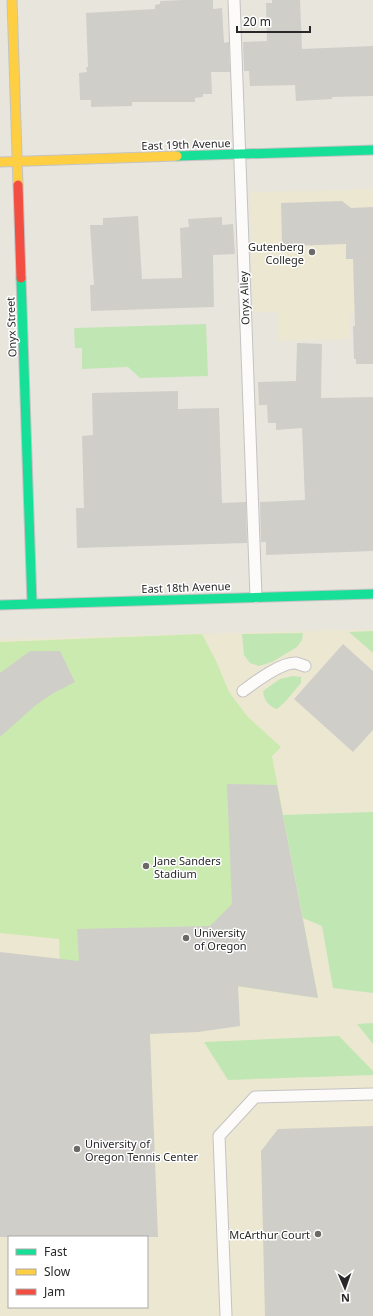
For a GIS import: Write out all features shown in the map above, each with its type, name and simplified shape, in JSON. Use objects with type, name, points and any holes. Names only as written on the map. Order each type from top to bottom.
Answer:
[{"type":"street","name":"Onyx Street","points":[[12,0],[32,604]]},
{"type":"street","name":"East 19th Avenue","points":[[0,162],[373,150]]},
{"type":"street","name":"East 18th Avenue","points":[[0,606],[373,594]]},
{"type":"lane","name":"Onyx Alley","points":[[234,0],[256,597]]},
{"type":"lane","points":[[243,691],[262,676],[283,666],[295,663],[305,666]]},
{"type":"lane","points":[[226,1316],[219,1136],[255,1097],[373,1094]]},
{"type":"shaded area","name":"Gutenberg College","points":[[373,189],[373,313],[349,313],[350,339],[278,341],[277,312],[253,312],[250,192]]},
{"type":"shaded area","name":"University of Oregon","points":[[373,629],[373,1316],[0,1316],[0,639]]},
{"type":"green space","points":[[206,324],[208,376],[140,378],[128,367],[82,369],[82,348],[75,348],[74,328]]},
{"type":"green space","points":[[373,631],[373,653],[349,632]]},
{"type":"green space","points":[[303,633],[302,640],[297,647],[272,662],[259,666],[250,663],[244,655],[242,634]]},
{"type":"green space","name":"Jane Sanders Stadium","points":[[202,634],[217,663],[229,692],[247,716],[281,747],[272,756],[318,998],[112,968],[60,969],[59,939],[0,933],[0,642]]},
{"type":"green space","points":[[293,676],[301,677],[301,683],[277,709],[271,706],[265,700],[263,691],[280,679]]},
{"type":"green space","points":[[373,812],[373,993],[333,988],[322,926],[303,918],[283,815]]},
{"type":"green space","points":[[373,1023],[373,1044],[357,1024]]},
{"type":"green space","points":[[339,1036],[373,1071],[373,1075],[228,1080],[204,1042]]},
{"type":"building","points":[[213,0],[213,9],[222,8],[224,43],[229,42],[230,72],[211,72],[212,94],[203,94],[203,97],[195,98],[195,102],[132,102],[132,106],[91,107],[91,100],[80,100],[79,73],[87,72],[86,67],[88,67],[86,13],[155,9],[155,5],[160,4],[160,1]]},
{"type":"building","points":[[272,0],[300,0],[302,49],[373,46],[373,96],[332,97],[332,99],[296,101],[295,85],[250,86],[249,71],[244,71],[243,42],[267,41],[266,3],[272,3]]},
{"type":"building","points":[[342,201],[351,208],[373,207],[373,364],[356,364],[356,359],[354,359],[353,326],[355,326],[353,259],[346,259],[346,244],[288,246],[288,244],[282,244],[281,203]]},
{"type":"building","points":[[138,216],[142,279],[182,278],[180,228],[189,227],[188,219],[222,217],[222,225],[233,224],[235,254],[213,255],[214,307],[91,311],[90,285],[94,285],[90,225],[103,225],[103,218]]},
{"type":"building","points":[[297,343],[322,344],[321,398],[373,397],[373,551],[266,555],[266,542],[261,542],[260,502],[305,500],[302,428],[276,430],[276,423],[268,423],[267,405],[259,405],[258,382],[296,381]]},
{"type":"building","points":[[178,391],[178,409],[219,408],[222,503],[246,502],[247,543],[77,548],[76,508],[84,508],[82,436],[93,435],[92,393]]},
{"type":"building","points":[[343,644],[373,671],[373,730],[353,752],[294,699]]},
{"type":"building","points":[[30,651],[60,651],[75,682],[52,694],[36,705],[0,737],[0,673]]},
{"type":"building","points":[[227,784],[277,785],[318,998],[238,986],[240,1026],[198,1032],[150,1034],[158,1237],[0,1237],[0,952],[79,961],[77,929],[210,926],[232,904]]},
{"type":"building","name":"McArthur Court","points":[[373,1126],[373,1316],[265,1316],[261,1151],[278,1129]]},
{"type":"traffic: fast","points":[[177,156],[373,150]]},
{"type":"traffic: fast","points":[[21,278],[32,604]]},
{"type":"traffic: fast","points":[[0,605],[373,594]]},
{"type":"traffic: slow","points":[[12,0],[18,185]]},
{"type":"traffic: slow","points":[[0,162],[177,156]]},
{"type":"traffic: jam","points":[[18,185],[21,278]]},
{"type":"place","name":"Gutenberg College","points":[[312,252]]},
{"type":"place","name":"Jane Sanders Stadium","points":[[146,866]]},
{"type":"place","name":"University of Oregon","points":[[186,938]]},
{"type":"place","name":"University of Oregon Tennis Center","points":[[77,1149]]},
{"type":"place","name":"McArthur Court","points":[[318,1234]]}]
